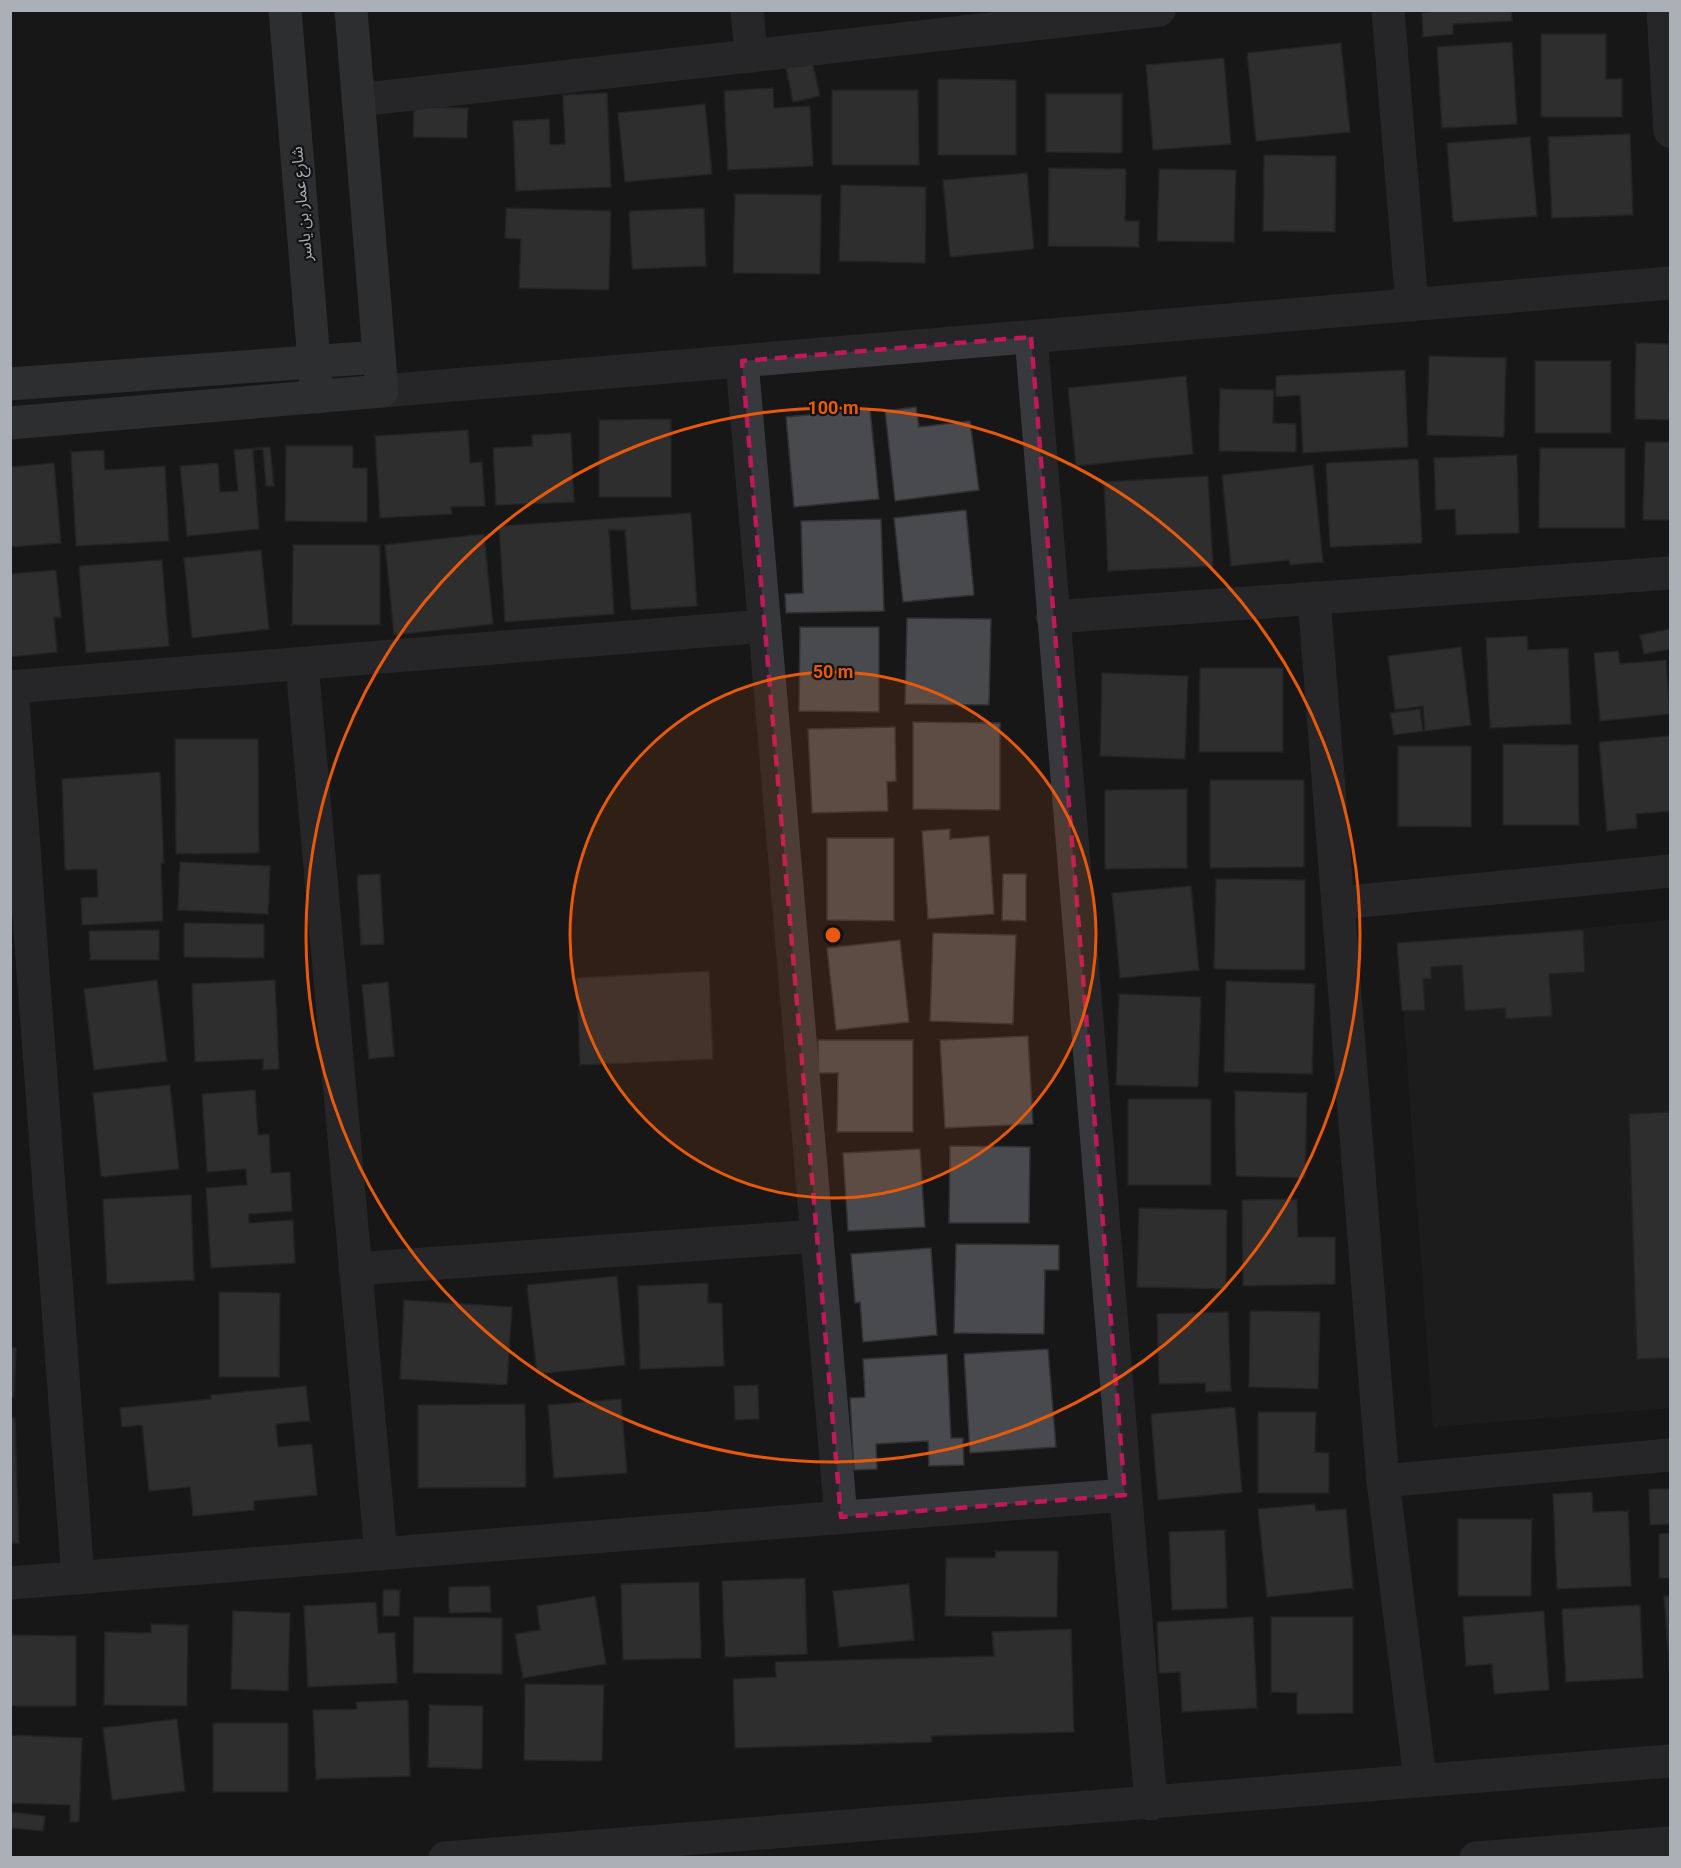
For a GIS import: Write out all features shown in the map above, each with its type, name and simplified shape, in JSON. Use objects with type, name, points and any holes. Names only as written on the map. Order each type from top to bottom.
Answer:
[{"type":"street","name":"شارع عمار بن ياسر","points":[[285,10],[317,397]]},
{"type":"street","points":[[351,10],[382,391]]},
{"type":"street","points":[[747,10],[751,56]]},
{"type":"street","points":[[358,100],[1160,10]]},
{"type":"street","points":[[1388,10],[1412,304]]},
{"type":"street","points":[[1663,10],[1671,130]]},
{"type":"street","points":[[10,423],[1671,283]]},
{"type":"street","points":[[1030,337],[1151,1804]]},
{"type":"street","points":[[10,384],[378,357]]},
{"type":"street","points":[[742,361],[841,1517]]},
{"type":"street","points":[[1053,617],[1671,573]]},
{"type":"street","points":[[1314,598],[1383,1481],[1420,1779]]},
{"type":"street","points":[[78,1578],[11,687],[765,626]]},
{"type":"street","points":[[302,664],[381,1554]]},
{"type":"street","points":[[1338,903],[1671,871]]},
{"type":"street","points":[[355,1269],[817,1236]]},
{"type":"street","points":[[1383,1481],[1671,1455]]},
{"type":"street","points":[[10,1583],[1125,1495]]},
{"type":"street","points":[[445,1857],[1151,1804],[1420,1779],[1671,1761]]},
{"type":"street","points":[[1476,1857],[1671,1843]]},
{"type":"highlighted area","points":[[1031,337],[1125,1495],[841,1517],[742,361]]},
{"type":"shaded area","points":[[1670,920],[1670,1408],[1433,1427],[1399,946]]},
{"type":"building","points":[[1440,10],[1511,10],[1512,21],[1453,24],[1453,34],[1423,37],[1422,13]]},
{"type":"building","points":[[1541,34],[1606,34],[1606,79],[1622,79],[1622,117],[1541,117]]},
{"type":"building","points":[[1512,42],[1517,124],[1442,128],[1437,47]]},
{"type":"building","points":[[1341,43],[1350,132],[1256,141],[1247,53]]},
{"type":"building","points":[[1224,58],[1231,144],[1153,150],[1146,65]]},
{"type":"building","points":[[812,62],[820,96],[793,102],[786,68]]},
{"type":"building","points":[[938,79],[1016,80],[1016,155],[938,155]]},
{"type":"building","points":[[773,88],[774,108],[810,106],[813,166],[728,170],[724,91]]},
{"type":"building","points":[[832,90],[918,90],[919,165],[832,165]]},
{"type":"building","points":[[607,93],[611,187],[516,191],[513,121],[549,119],[550,145],[565,144],[563,95]]},
{"type":"building","points":[[1046,94],[1122,94],[1122,153],[1046,152]]},
{"type":"building","points":[[705,104],[712,174],[625,182],[618,113]]},
{"type":"building","points":[[414,107],[468,108],[467,138],[413,137]]},
{"type":"building","points":[[1630,134],[1633,215],[1552,218],[1548,137]]},
{"type":"building","points":[[1530,137],[1537,216],[1453,222],[1447,143]]},
{"type":"building","points":[[1264,155],[1336,156],[1335,232],[1263,231]]},
{"type":"building","points":[[1049,168],[1126,169],[1125,221],[1139,221],[1139,247],[1048,246]]},
{"type":"building","points":[[1159,169],[1236,170],[1234,242],[1157,241]]},
{"type":"building","points":[[1027,173],[1034,249],[950,257],[943,180]]},
{"type":"building","points":[[841,185],[926,187],[925,263],[839,261]]},
{"type":"building","points":[[735,194],[821,195],[820,274],[733,273]]},
{"type":"building","points":[[506,208],[611,211],[609,290],[519,288],[521,239],[505,238]]},
{"type":"building","points":[[704,208],[706,266],[632,269],[629,211]]},
{"type":"building","points":[[1669,333],[1670,420],[1635,419],[1636,343],[1669,344]]},
{"type":"building","points":[[1429,356],[1506,358],[1504,437],[1427,435]]},
{"type":"building","points":[[1535,361],[1611,361],[1611,433],[1535,433]]},
{"type":"building","points":[[1405,370],[1408,447],[1303,453],[1300,395],[1276,397],[1276,376]]},
{"type":"building","points":[[1186,376],[1193,454],[1076,466],[1068,388]]},
{"type":"building","points":[[1220,389],[1274,390],[1273,423],[1296,424],[1296,452],[1219,451]]},
{"type":"building","points":[[916,407],[919,427],[970,421],[979,490],[895,501],[885,411]]},
{"type":"building","points":[[870,409],[879,499],[794,507],[786,417]]},
{"type":"building","points":[[671,419],[671,497],[599,497],[599,420]]},
{"type":"building","points":[[468,430],[470,463],[482,462],[485,506],[451,507],[452,514],[380,518],[375,436]]},
{"type":"building","points":[[571,433],[574,502],[496,505],[493,448],[532,446],[532,435]]},
{"type":"building","points":[[1645,442],[1670,442],[1670,520],[1643,520]]},
{"type":"building","points":[[286,446],[353,446],[353,468],[367,468],[367,522],[285,521]]},
{"type":"building","points":[[270,447],[274,486],[266,486],[263,449],[253,450],[259,529],[187,536],[180,466],[218,463],[220,492],[238,491],[234,450]]},
{"type":"building","points":[[1540,448],[1625,448],[1625,528],[1539,528]]},
{"type":"building","points":[[104,450],[105,470],[165,466],[169,541],[76,546],[71,452]]},
{"type":"building","points":[[1517,455],[1519,533],[1456,535],[1455,509],[1436,510],[1434,458]]},
{"type":"building","points":[[1418,459],[1422,543],[1330,547],[1326,463]]},
{"type":"building","points":[[54,463],[61,543],[10,547],[10,467]]},
{"type":"building","points":[[1313,465],[1323,562],[1290,565],[1289,560],[1231,566],[1222,475]]},
{"type":"building","points":[[1208,476],[1213,566],[1108,571],[1104,482]]},
{"type":"building","points":[[966,510],[974,595],[903,602],[894,518]]},
{"type":"building","points":[[691,513],[697,606],[631,610],[625,530],[609,530],[614,614],[505,622],[499,526]]},
{"type":"building","points":[[881,519],[884,611],[786,613],[785,594],[803,593],[801,521]]},
{"type":"building","points":[[484,534],[493,624],[394,635],[385,545]]},
{"type":"building","points":[[293,545],[380,545],[380,625],[292,625]]},
{"type":"building","points":[[261,550],[269,629],[192,638],[184,558]]},
{"type":"building","points":[[162,560],[169,646],[86,653],[79,566]]},
{"type":"building","points":[[56,570],[61,617],[54,618],[57,652],[10,657],[10,574]]},
{"type":"building","points":[[907,618],[991,619],[989,705],[905,704]]},
{"type":"building","points":[[800,627],[879,627],[879,712],[799,711]]},
{"type":"building","points":[[1670,629],[1670,649],[1644,654],[1640,635]]},
{"type":"building","points":[[1527,636],[1528,650],[1568,648],[1571,724],[1490,728],[1486,638]]},
{"type":"building","points":[[1461,647],[1471,725],[1425,731],[1423,706],[1395,710],[1388,656]]},
{"type":"building","points":[[1618,651],[1620,664],[1666,660],[1670,714],[1600,721],[1594,653]]},
{"type":"building","points":[[1200,668],[1283,668],[1283,752],[1199,752]]},
{"type":"building","points":[[1102,673],[1188,676],[1185,759],[1100,756]]},
{"type":"building","points":[[1420,709],[1423,731],[1394,735],[1390,713]]},
{"type":"building","points":[[913,722],[1000,723],[1000,810],[913,809]]},
{"type":"building","points":[[895,727],[896,781],[887,782],[888,811],[812,813],[808,729]]},
{"type":"building","points":[[1670,736],[1670,811],[1636,814],[1637,828],[1607,831],[1599,742]]},
{"type":"building","points":[[175,739],[258,739],[259,853],[176,854]]},
{"type":"building","points":[[1503,744],[1578,745],[1579,825],[1503,825]]},
{"type":"building","points":[[1398,746],[1471,746],[1471,827],[1398,826]]},
{"type":"building","points":[[160,772],[164,863],[161,863],[163,921],[82,925],[81,898],[98,897],[97,869],[65,870],[62,779]]},
{"type":"building","points":[[1210,780],[1304,780],[1304,867],[1210,868]]},
{"type":"building","points":[[1187,789],[1187,868],[1105,869],[1105,790]]},
{"type":"building","points":[[950,829],[950,839],[989,836],[994,914],[928,919],[922,831]]},
{"type":"building","points":[[827,838],[894,838],[894,921],[827,920]]},
{"type":"building","points":[[180,862],[270,866],[268,914],[178,910]]},
{"type":"building","points":[[380,874],[384,944],[361,945],[357,875]]},
{"type":"building","points":[[1003,874],[1026,874],[1026,921],[1002,920]]},
{"type":"building","points":[[1216,879],[1305,880],[1305,970],[1214,969]]},
{"type":"building","points":[[1191,886],[1199,970],[1120,978],[1112,893]]},
{"type":"building","points":[[184,923],[264,924],[264,958],[184,957]]},
{"type":"building","points":[[159,930],[159,960],[90,960],[89,931]]},
{"type":"building","points":[[1583,930],[1585,972],[1549,974],[1552,1016],[1506,1019],[1505,1008],[1465,1011],[1462,965],[1431,967],[1431,979],[1423,979],[1425,1010],[1402,1011],[1397,943]]},
{"type":"building","points":[[933,933],[1016,935],[1013,1024],[930,1021]]},
{"type":"building","points":[[900,940],[909,1022],[836,1030],[827,948]]},
{"type":"building","points":[[709,971],[713,1059],[580,1065],[577,978]]},
{"type":"building","points":[[157,980],[167,1061],[94,1070],[84,989]]},
{"type":"building","points":[[275,980],[279,1069],[263,1070],[263,1059],[195,1062],[192,984]]},
{"type":"building","points":[[1226,981],[1315,984],[1312,1074],[1224,1072]]},
{"type":"building","points":[[388,982],[394,1056],[369,1059],[362,985]]},
{"type":"building","points":[[1119,994],[1201,997],[1198,1087],[1116,1085]]},
{"type":"building","points":[[1028,1036],[1033,1124],[945,1128],[940,1040]]},
{"type":"building","points":[[818,1040],[913,1040],[913,1132],[837,1132],[838,1073],[818,1073]]},
{"type":"building","points":[[170,1085],[179,1169],[101,1177],[93,1093]]},
{"type":"building","points":[[255,1090],[258,1135],[269,1134],[271,1173],[290,1172],[292,1211],[249,1214],[249,1223],[293,1220],[295,1263],[211,1268],[206,1188],[247,1185],[246,1169],[207,1172],[202,1094]]},
{"type":"building","points":[[1235,1091],[1307,1093],[1305,1178],[1236,1176]]},
{"type":"building","points":[[1128,1099],[1211,1099],[1211,1185],[1128,1185]]},
{"type":"building","points":[[1670,1112],[1670,1358],[1637,1359],[1629,1114]]},
{"type":"building","points":[[950,1146],[1030,1147],[1029,1223],[949,1223]]},
{"type":"building","points":[[920,1149],[925,1227],[848,1231],[843,1153]]},
{"type":"building","points":[[191,1195],[194,1280],[107,1284],[103,1199]]},
{"type":"building","points":[[1297,1199],[1298,1237],[1335,1237],[1335,1284],[1243,1286],[1242,1200]]},
{"type":"building","points":[[1139,1208],[1227,1210],[1226,1289],[1137,1287]]},
{"type":"building","points":[[956,1244],[1059,1245],[1059,1270],[1045,1270],[1044,1334],[954,1333]]},
{"type":"building","points":[[931,1248],[937,1335],[863,1342],[860,1302],[855,1303],[851,1254]]},
{"type":"building","points":[[617,1276],[625,1365],[537,1374],[527,1285]]},
{"type":"building","points":[[708,1283],[708,1303],[722,1303],[724,1366],[640,1369],[638,1286]]},
{"type":"building","points":[[219,1292],[280,1293],[279,1377],[219,1377]]},
{"type":"building","points":[[404,1300],[512,1307],[507,1385],[400,1379]]},
{"type":"building","points":[[1250,1311],[1320,1312],[1318,1389],[1249,1387]]},
{"type":"building","points":[[1228,1312],[1231,1391],[1206,1392],[1205,1383],[1159,1384],[1157,1314]]},
{"type":"building","points":[[10,1347],[16,1348],[14,1397],[10,1397]]},
{"type":"building","points":[[1048,1349],[1056,1447],[970,1453],[964,1354]]},
{"type":"building","points":[[947,1354],[951,1438],[963,1438],[964,1465],[929,1466],[928,1441],[876,1444],[877,1469],[854,1470],[850,1398],[865,1397],[863,1359]]},
{"type":"building","points":[[758,1385],[759,1419],[735,1420],[734,1386]]},
{"type":"building","points":[[306,1386],[310,1421],[276,1424],[278,1447],[312,1444],[317,1495],[254,1501],[254,1510],[193,1516],[190,1487],[149,1491],[142,1425],[122,1427],[120,1408],[211,1399],[211,1395]]},
{"type":"building","points":[[621,1399],[627,1473],[554,1478],[548,1405]]},
{"type":"building","points":[[525,1404],[526,1487],[418,1488],[418,1405]]},
{"type":"building","points":[[1235,1407],[1242,1492],[1158,1500],[1151,1414]]},
{"type":"building","points":[[1258,1412],[1316,1412],[1315,1452],[1329,1453],[1329,1493],[1258,1493]]},
{"type":"building","points":[[10,1418],[15,1418],[19,1543],[10,1543]]},
{"type":"building","points":[[1649,1489],[1670,1489],[1670,1524],[1650,1525]]},
{"type":"building","points":[[1592,1492],[1593,1512],[1628,1511],[1631,1586],[1557,1589],[1553,1494]]},
{"type":"building","points":[[1315,1504],[1316,1511],[1346,1509],[1353,1588],[1267,1597],[1258,1509]]},
{"type":"building","points":[[1458,1519],[1532,1519],[1531,1596],[1458,1596]]},
{"type":"building","points":[[1225,1530],[1227,1608],[1172,1610],[1169,1532]]},
{"type":"building","points":[[1670,1533],[1670,1578],[1659,1578],[1659,1534]]},
{"type":"building","points":[[996,1551],[1058,1551],[1057,1617],[945,1616],[946,1558],[995,1558]]},
{"type":"building","points":[[805,1578],[807,1654],[725,1657],[722,1581]]},
{"type":"building","points":[[699,1582],[701,1658],[623,1660],[621,1584]]},
{"type":"building","points":[[909,1584],[914,1640],[839,1647],[833,1591]]},
{"type":"building","points":[[490,1586],[491,1612],[449,1613],[449,1587]]},
{"type":"building","points":[[383,1590],[400,1590],[399,1616],[383,1616]]},
{"type":"building","points":[[595,1596],[606,1664],[523,1678],[515,1634],[540,1630],[537,1606]]},
{"type":"building","points":[[1664,1596],[1670,1596],[1670,1678]]},
{"type":"building","points":[[376,1602],[378,1633],[395,1633],[397,1683],[308,1687],[304,1606]]},
{"type":"building","points":[[1640,1605],[1643,1678],[1566,1682],[1562,1609]]},
{"type":"building","points":[[233,1611],[290,1613],[288,1691],[231,1689]]},
{"type":"building","points":[[1544,1611],[1549,1690],[1494,1694],[1492,1664],[1466,1666],[1463,1617]]},
{"type":"building","points":[[414,1617],[502,1618],[502,1674],[413,1673]]},
{"type":"building","points":[[1253,1617],[1257,1708],[1182,1712],[1180,1672],[1159,1673],[1157,1622]]},
{"type":"building","points":[[1271,1617],[1353,1617],[1353,1713],[1297,1714],[1297,1693],[1271,1692]]},
{"type":"building","points":[[151,1624],[188,1625],[187,1706],[104,1705],[105,1632],[151,1633]]},
{"type":"building","points":[[1071,1629],[1074,1732],[931,1736],[932,1742],[735,1748],[733,1679],[776,1677],[775,1662],[994,1656],[992,1632]]},
{"type":"building","points":[[10,1635],[76,1636],[76,1706],[10,1706]]},
{"type":"building","points":[[525,1684],[604,1685],[602,1761],[524,1760]]},
{"type":"building","points":[[408,1700],[410,1776],[316,1779],[313,1710],[357,1709],[356,1702]]},
{"type":"building","points":[[429,1705],[483,1706],[482,1769],[428,1767]]},
{"type":"building","points":[[177,1719],[185,1791],[112,1800],[103,1728]]},
{"type":"building","points":[[213,1723],[288,1723],[288,1792],[213,1792]]},
{"type":"building","points":[[10,1735],[82,1738],[79,1822],[70,1822],[70,1805],[10,1803]]},
{"type":"building","points":[[10,1812],[45,1816],[43,1831],[10,1828]]}]
